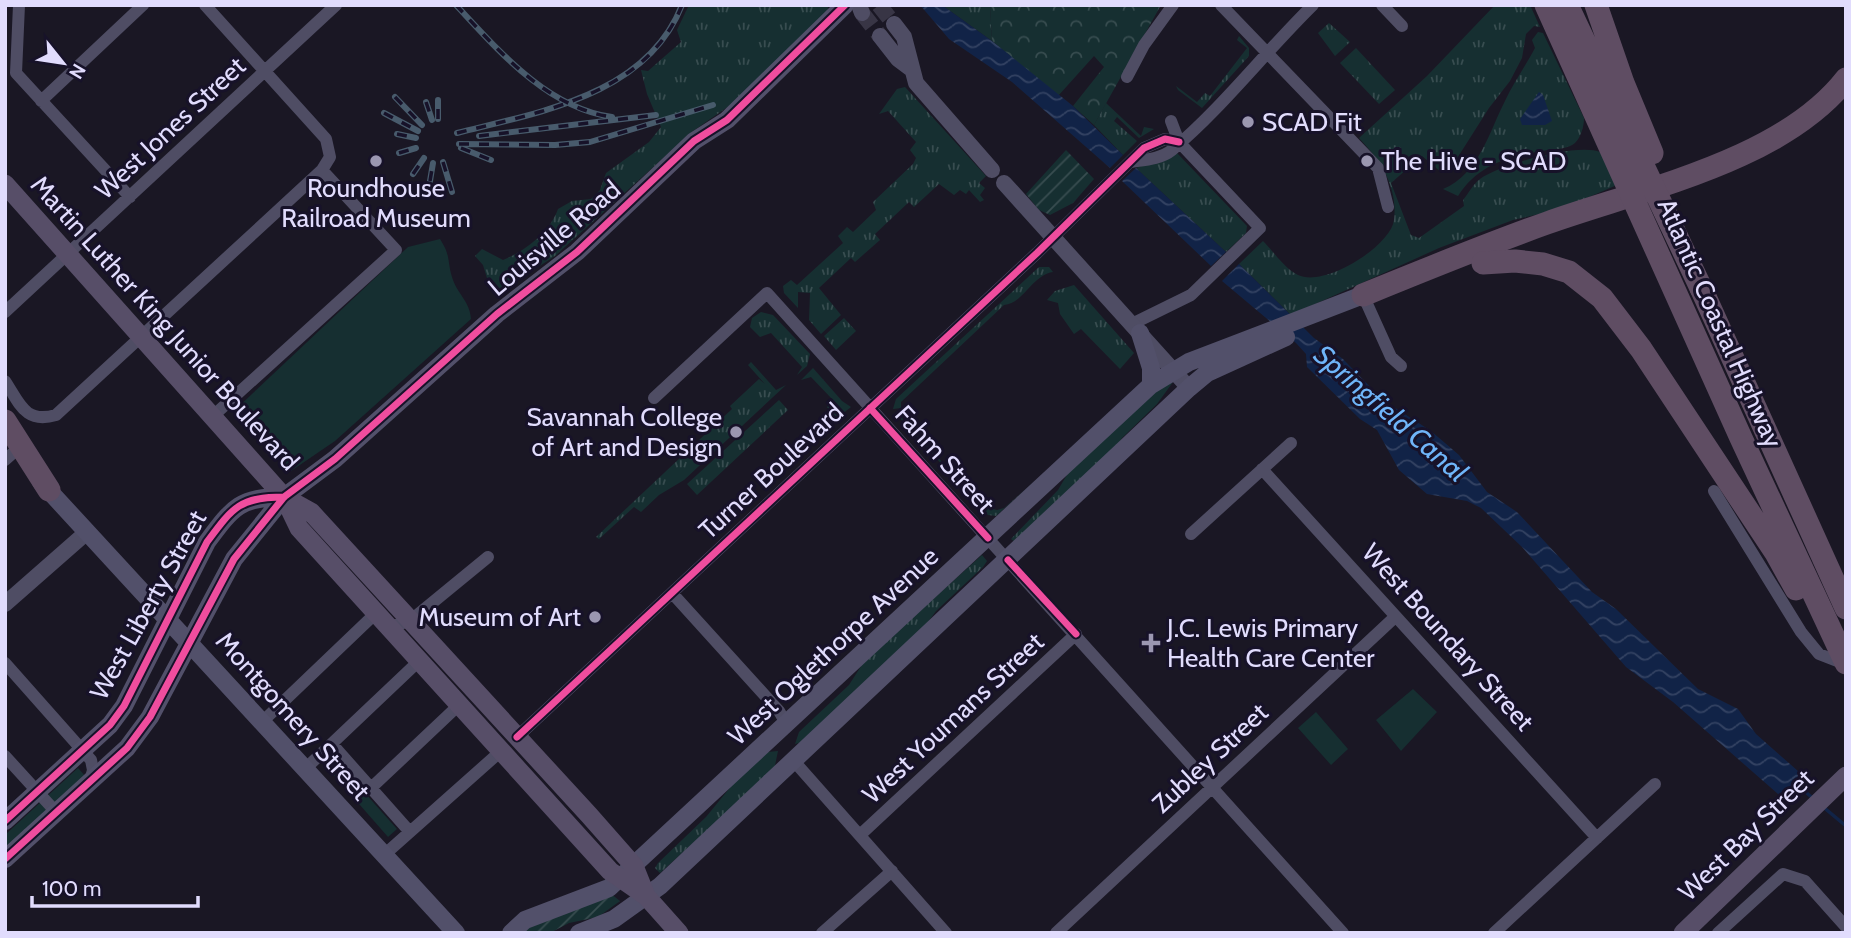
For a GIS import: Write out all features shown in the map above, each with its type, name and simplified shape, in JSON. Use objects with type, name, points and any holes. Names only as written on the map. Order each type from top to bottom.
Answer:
[{"type":"highway","name":"Atlantic Coastal Highway","points":[[1546,5],[1741,438],[1846,662]]},
{"type":"highway","name":"Atlantic Coastal Highway","points":[[1567,5],[1846,608]]},
{"type":"highway","points":[[1596,5],[1700,288]]},
{"type":"highway","points":[[1356,304],[1533,228],[1763,146],[1822,106],[1846,79]]},
{"type":"highway","points":[[1356,304],[1483,263],[1527,262],[1569,272],[1612,307],[1846,662]]},
{"type":"highway","points":[[5,421],[49,490]]},
{"type":"main road","name":"Louisville Road","points":[[285,497],[335,459],[497,314],[577,252],[694,141],[727,120],[845,5]]},
{"type":"main road","name":"Martin Luther King Junior Boulevard","points":[[5,184],[285,497],[299,528],[618,879],[646,896],[679,933]]},
{"type":"main road","points":[[579,933],[614,919],[646,896],[1207,373],[1263,340],[1356,304]]},
{"type":"main road","points":[[1136,329],[1151,368],[1151,386]]},
{"type":"main road","name":"West Oglethorpe Avenue","points":[[511,933],[525,920],[596,894],[634,866],[1151,386],[1189,362],[1263,340]]},
{"type":"main road","name":"Montgomery Street","points":[[8,451],[49,490],[190,641],[456,933]]},
{"type":"main road","name":"West Liberty Street","points":[[5,821],[110,725],[124,706],[207,542],[236,507],[256,497],[285,497]]},
{"type":"main road","name":"Martin Luther King Junior Boulevard","points":[[285,497],[311,512],[634,866],[646,896]]},
{"type":"main road","name":"West Liberty Street","points":[[5,859],[127,748],[150,717],[242,548],[285,497]]},
{"type":"main road","points":[[787,725],[789,754],[793,760]]},
{"type":"main road","name":"West Bay Street","points":[[1683,933],[1846,776]]},
{"type":"street","points":[[19,5],[16,73],[130,197]]},
{"type":"street","points":[[41,101],[143,5]]},
{"type":"street","points":[[5,381],[26,412],[33,417],[57,415],[322,170],[330,156],[326,139],[205,5]]},
{"type":"street","points":[[1127,76],[1144,45],[1173,5]]},
{"type":"street","points":[[1221,5],[1378,168],[1388,207]]},
{"type":"street","points":[[1179,142],[1189,136],[1267,50],[1313,5]]},
{"type":"street","points":[[1382,5],[1402,26]]},
{"type":"street","name":"West Jones Street","points":[[5,312],[332,7]]},
{"type":"street","points":[[894,24],[904,37],[910,68],[926,97],[992,170]]},
{"type":"street","points":[[880,36],[898,59],[910,68]]},
{"type":"street","points":[[1136,329],[1172,307],[1214,273],[1260,228],[1179,142],[1171,121]]},
{"type":"street","name":"Turner Boulevard","points":[[517,737],[1130,162],[1151,160],[1171,151],[1179,142]]},
{"type":"street","points":[[213,416],[396,250],[322,170]]},
{"type":"street","points":[[1004,183],[1189,388]]},
{"type":"street","name":"Fahm Street","points":[[654,398],[767,293],[1343,933]]},
{"type":"street","points":[[1356,304],[1391,357],[1401,366]]},
{"type":"street","points":[[1191,534],[1291,443]]},
{"type":"street","name":"West Boundary Street","points":[[1262,469],[1597,838]]},
{"type":"street","points":[[1714,491],[1801,632],[1819,654],[1846,662]]},
{"type":"street","points":[[5,604],[88,532]]},
{"type":"street","points":[[262,722],[383,620],[410,621],[488,557]]},
{"type":"street","points":[[672,593],[779,711],[787,725]]},
{"type":"street","name":"Zubley Street","points":[[1056,933],[1395,617]]},
{"type":"street","name":"West Youmans Street","points":[[860,835],[1076,634]]},
{"type":"street","points":[[305,769],[420,660]]},
{"type":"street","points":[[5,663],[82,750],[93,770],[90,780]]},
{"type":"street","points":[[371,788],[460,704]]},
{"type":"street","name":"Montgomery Street","points":[[332,744],[410,832]]},
{"type":"street","points":[[384,855],[501,751]]},
{"type":"street","points":[[5,756],[56,812]]},
{"type":"street","points":[[793,760],[947,933]]},
{"type":"street","points":[[1494,933],[1655,784]]},
{"type":"street","points":[[822,933],[892,871]]},
{"type":"street","points":[[1718,933],[1783,874],[1805,881],[1846,927]]},
{"type":"green space","points":[[689,5],[827,5],[828,8],[827,13],[729,106],[693,131],[555,256],[501,291],[491,291],[483,265],[475,256],[482,249],[503,260],[528,246],[543,233],[558,209],[572,201],[591,199],[600,190],[606,173],[649,142],[661,127],[647,94],[641,70],[648,71],[681,42],[677,30]]},
{"type":"green space","points":[[942,5],[990,5],[992,41]]},
{"type":"green space","points":[[990,5],[1161,5],[1094,125],[1073,106],[1104,67],[1094,56],[1058,96],[992,41]]},
{"type":"green space","points":[[1495,5],[1530,5],[1540,27],[1534,26],[1526,34],[1522,58],[1510,81],[1489,108],[1456,160],[1441,172],[1422,156],[1391,183],[1411,235],[1419,238],[1464,206],[1463,200],[1480,179],[1504,167],[1539,156],[1574,150],[1600,152],[1617,185],[1561,209],[1513,220],[1439,248],[1291,315],[1239,264],[1263,241],[1298,275],[1324,276],[1355,262],[1381,241],[1394,220],[1393,196],[1381,165],[1359,138],[1427,76]]},
{"type":"green space","points":[[1329,23],[1350,42],[1335,56],[1318,33]]},
{"type":"green space","points":[[1538,32],[1543,33],[1584,118],[1579,138],[1565,148],[1521,155],[1497,163],[1476,176],[1458,196],[1443,189],[1466,173],[1482,151],[1508,95],[1535,48],[1532,40]]},
{"type":"green space","points":[[1239,36],[1249,48],[1249,56],[1202,108],[1178,90],[1176,86],[1197,102],[1205,93],[1210,96],[1247,48],[1237,40]]},
{"type":"green space","points":[[1356,48],[1395,90],[1379,104],[1340,63]]},
{"type":"green space","points":[[905,87],[986,176],[979,183],[985,188],[980,195],[984,200],[980,202],[969,190],[966,194],[960,190],[954,195],[939,184],[914,207],[909,202],[875,234],[880,240],[855,262],[851,258],[819,288],[841,315],[821,334],[809,320],[810,293],[798,292],[798,308],[784,293],[783,286],[791,280],[797,285],[843,243],[838,236],[847,227],[853,232],[876,210],[873,202],[913,164],[916,158],[910,150],[916,142],[888,111],[879,114],[897,89]]},
{"type":"green space","points":[[1106,103],[1141,136],[1144,127],[1154,129],[1139,138],[1117,117],[1114,121],[1137,141],[1123,155],[1094,125]]},
{"type":"green space","points":[[1066,150],[1094,179],[1073,203],[1050,215],[1039,210],[1026,194]]},
{"type":"green space","points":[[1177,153],[1247,226],[1246,233],[1226,252],[1136,168]]},
{"type":"green space","points":[[440,239],[447,254],[454,283],[468,307],[471,319],[335,441],[291,471],[236,409],[408,247]]},
{"type":"green space","points":[[1039,267],[1049,267],[1053,272],[1039,278],[1017,300],[1004,305],[901,402],[901,408],[893,409],[896,399]]},
{"type":"green space","points":[[1074,285],[1134,353],[1120,369],[1081,329],[1074,334],[1060,314],[1058,303],[1047,300],[1055,291]]},
{"type":"green space","points":[[761,312],[773,315],[810,354],[807,366],[797,375],[802,367],[771,333],[760,337],[750,327],[752,318]]},
{"type":"green space","points":[[844,318],[856,331],[836,350],[824,336]]},
{"type":"green space","points":[[751,362],[776,390],[786,385],[684,480],[659,495],[641,512],[634,507],[599,539],[596,537],[732,409],[730,406],[759,379],[765,384],[748,365]]},
{"type":"green space","points":[[813,368],[842,401],[851,407],[837,418],[827,407],[833,400],[811,377],[801,380]]},
{"type":"green space","points":[[1173,382],[1157,404],[1122,438],[1112,456],[1015,542],[1011,539],[1058,490],[1068,473],[1161,387]]},
{"type":"green space","points":[[779,400],[788,410],[697,495],[687,484]]},
{"type":"green space","points":[[907,412],[902,418],[983,507],[997,510],[1004,508],[1045,472],[996,516],[988,515],[897,415]]},
{"type":"green space","points":[[982,555],[987,561],[983,567],[936,611],[920,633],[806,741],[795,744],[799,732],[849,685],[865,660]]},
{"type":"green space","points":[[1413,689],[1437,712],[1401,751],[1376,720]]},
{"type":"green space","points":[[1316,712],[1348,749],[1331,765],[1298,728]]},
{"type":"green space","points":[[778,751],[774,770],[660,873],[655,868],[706,817],[742,773],[768,752]]},
{"type":"green space","points":[[332,756],[397,829],[388,837],[324,764]]},
{"type":"green space","points":[[78,768],[85,776],[5,850],[5,835]]},
{"type":"green space","points":[[610,893],[620,901],[598,917],[569,923],[550,933],[516,933]]},
{"type":"water","points":[[920,5],[942,5],[992,41],[1073,106],[1123,155],[1110,168],[1012,82],[949,39]]},
{"type":"water","points":[[1539,92],[1543,95],[1552,121],[1545,125],[1522,125],[1520,119]]},
{"type":"water","points":[[1136,168],[1226,252],[1211,266],[1122,181]]},
{"type":"water","points":[[1239,264],[1314,338],[1343,359],[1383,400],[1431,431],[1459,455],[1487,492],[1517,512],[1592,592],[1616,609],[1698,689],[1738,709],[1756,734],[1807,779],[1786,801],[1673,702],[1626,667],[1522,547],[1481,508],[1467,501],[1427,494],[1399,470],[1377,430],[1360,419],[1307,367],[1306,354],[1296,343],[1222,281]]},
{"type":"waterway","name":"Springfield Canal","points":[[1798,786],[1814,799]]},
{"type":"waterway","name":"Springfield Canal","points":[[1822,806],[1846,826]]},
{"type":"tunnel","points":[[879,5],[894,24]]},
{"type":"tunnel","points":[[862,13],[880,36]]},
{"type":"railway","points":[[456,5],[507,58],[545,89],[566,102],[612,117]]},
{"type":"railway","points":[[457,133],[555,107],[588,95],[617,80],[644,60],[666,35],[682,5]]},
{"type":"railway","points":[[395,97],[422,125]]},
{"type":"railway","points":[[438,100],[438,119]]},
{"type":"railway","points":[[426,102],[432,120]]},
{"type":"railway","points":[[459,144],[555,145],[590,142],[713,105]]},
{"type":"railway","points":[[384,113],[418,131]]},
{"type":"railway","points":[[479,136],[656,115]]},
{"type":"railway","points":[[397,134],[416,138]]},
{"type":"railway","points":[[399,153],[416,148]]},
{"type":"railway","points":[[461,148],[491,160]]},
{"type":"railway","points":[[413,174],[424,158]]},
{"type":"railway","points":[[443,162],[452,192]]},
{"type":"railway","points":[[430,181],[433,163]]},
{"type":"cycle path","points":[[5,859],[127,748],[150,717],[234,559],[284,497],[335,459],[497,314],[577,252],[694,141],[727,120],[845,5]]},
{"type":"cycle path","points":[[517,737],[1037,253],[1144,148],[1165,139],[1179,142]]},
{"type":"cycle path","points":[[870,408],[988,538]]},
{"type":"cycle path","points":[[5,821],[110,725],[124,706],[207,542],[224,520],[247,502],[284,497]]},
{"type":"cycle path","points":[[1008,560],[1076,634]]},
{"type":"place","name":"SCAD Fit","points":[[1248,122]]},
{"type":"place","name":"Roundhouse Railroad Museum","points":[[376,161]]},
{"type":"place","name":"The Hive - SCAD","points":[[1367,161]]},
{"type":"place","name":"Savannah College of Art and Design","points":[[736,432]]},
{"type":"place","name":"Museum of Art","points":[[595,617]]},
{"type":"place","name":"J.C. Lewis Primary Health Care Center","points":[[1151,643]]}]
